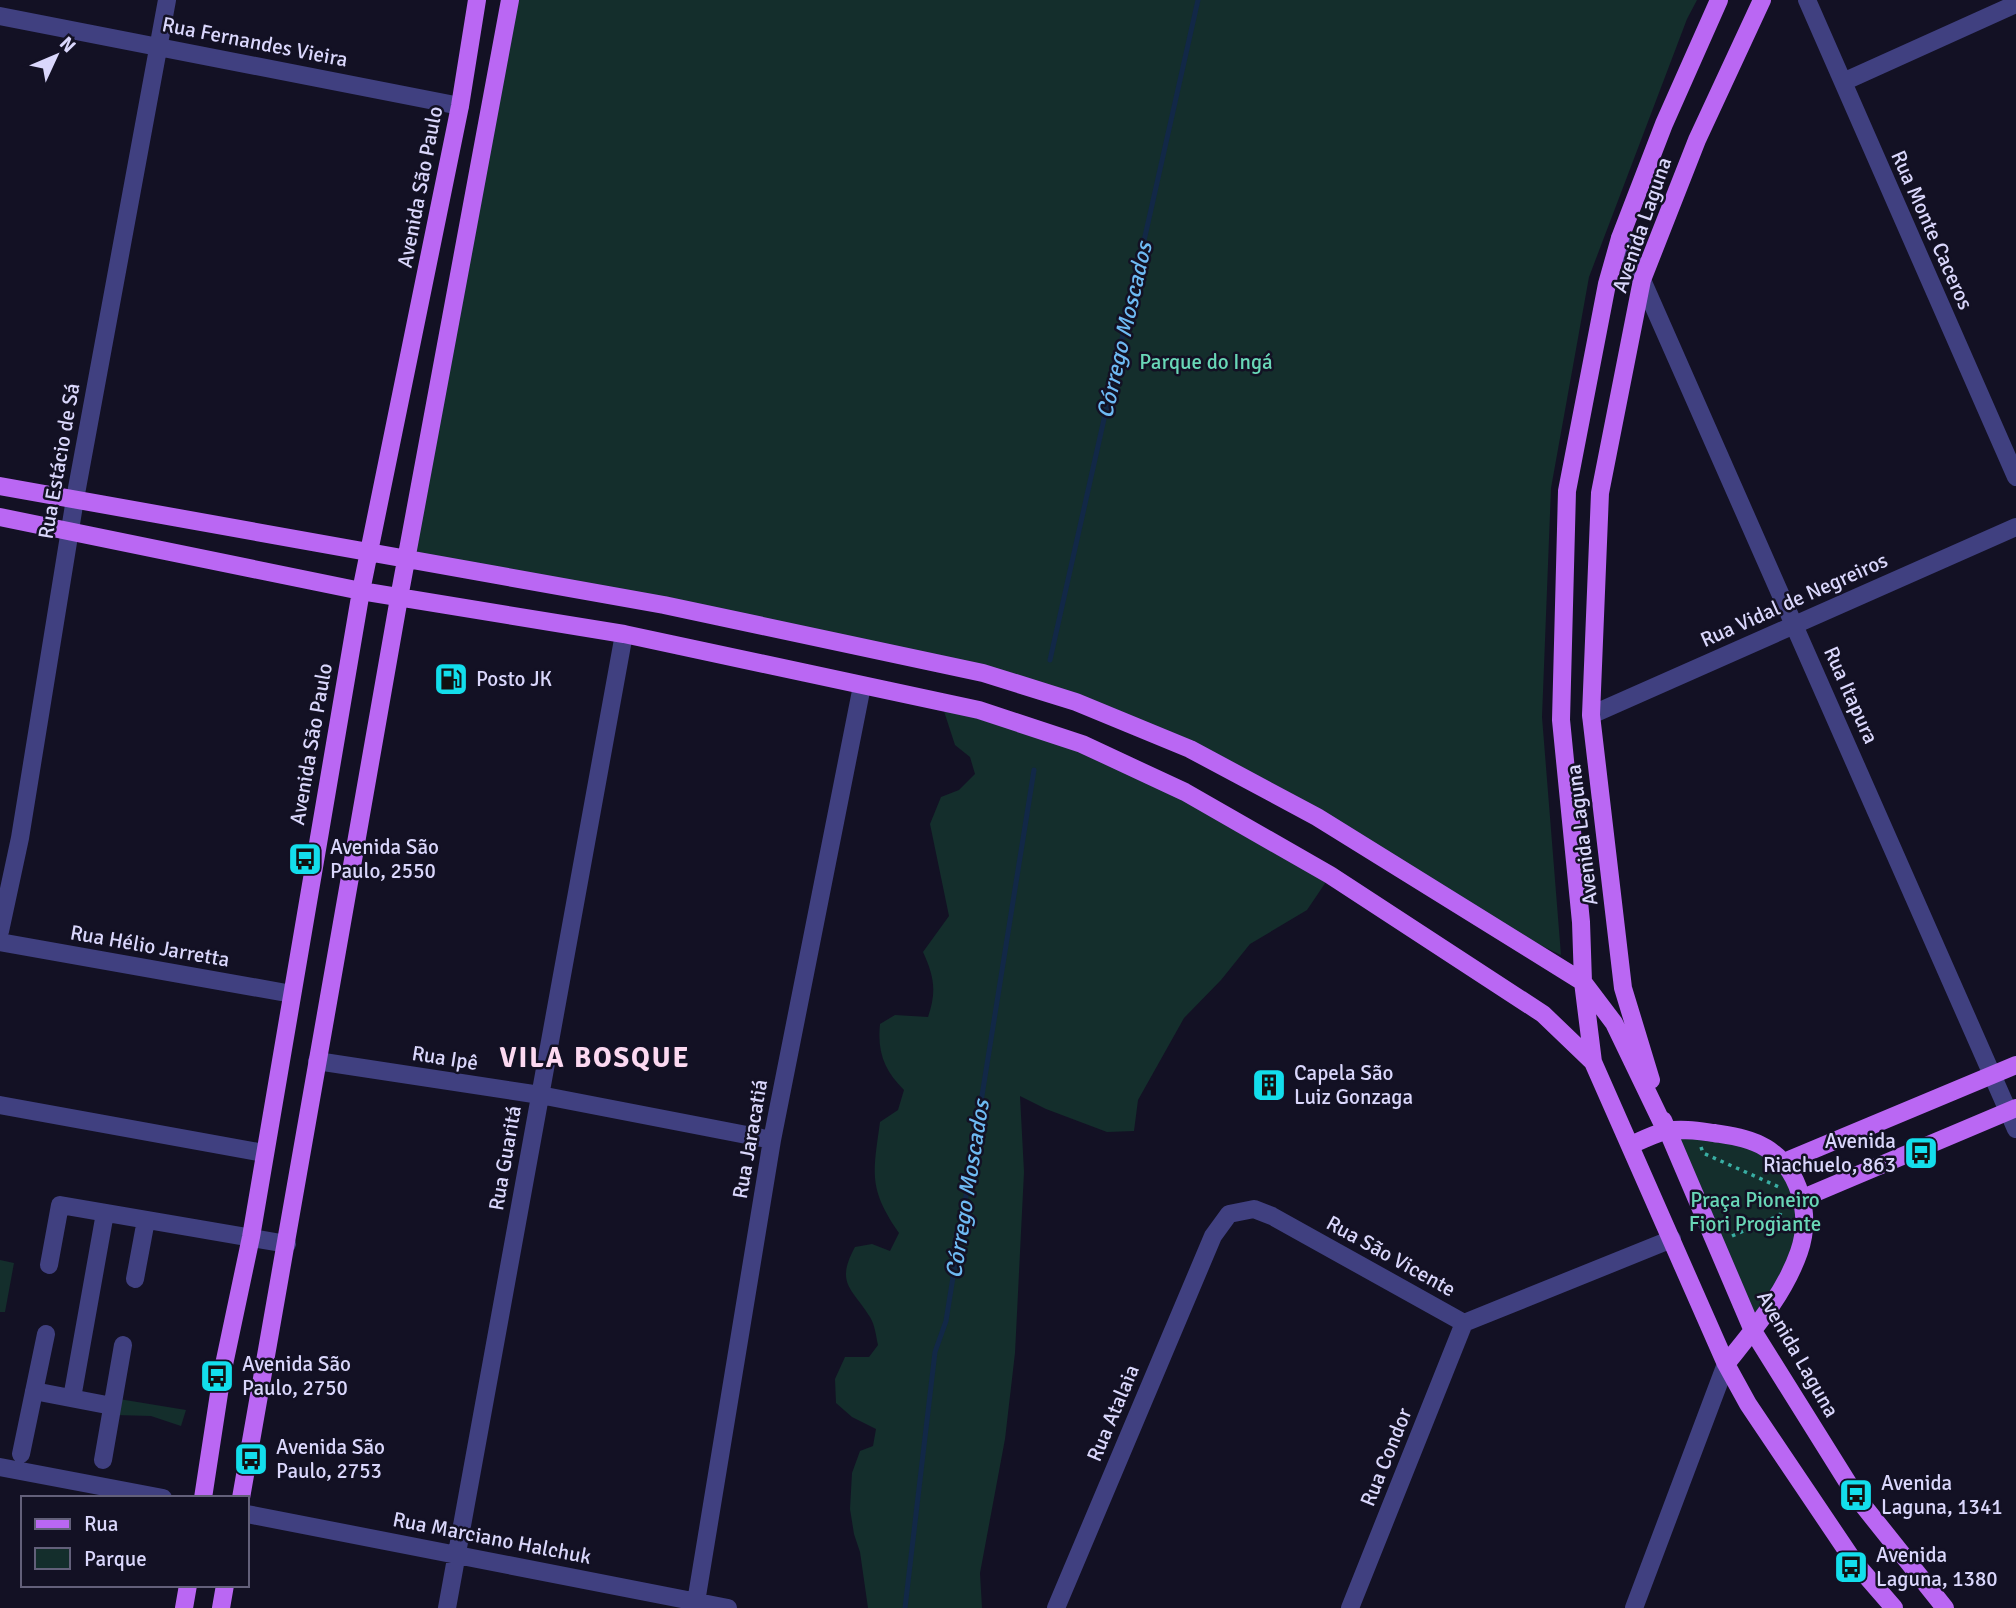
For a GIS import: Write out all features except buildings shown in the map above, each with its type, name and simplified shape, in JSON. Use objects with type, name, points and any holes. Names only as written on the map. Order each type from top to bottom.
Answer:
[{"type":"main road","name":"Avenida São Paulo","points":[[203,1496],[222,1374],[251,1237],[361,591],[460,106],[477,0]]},
{"type":"main road","points":[[242,1496],[399,598],[510,0]]},
{"type":"main road","name":"Avenida Laguna","points":[[1719,0],[1664,124],[1620,238],[1606,284],[1567,491],[1561,720],[1581,922],[1583,982],[1593,1062],[1726,1364],[1748,1404],[1856,1563],[1894,1608]]},
{"type":"main road","name":"Avenida Laguna","points":[[1762,0],[1697,140],[1642,280],[1601,493],[1591,715],[1623,988],[1666,1131],[1753,1331],[1858,1499],[1945,1608]]},
{"type":"main road","points":[[0,486],[664,605],[843,641],[983,673],[1076,702],[1190,749],[1317,817],[1583,982],[1614,1023],[1666,1131]]},
{"type":"main road","points":[[0,517],[70,529],[361,591],[624,634],[979,710],[1082,744],[1185,792],[1330,875],[1544,1014],[1593,1062]]},
{"type":"main road","points":[[1784,1162],[2016,1065]]},
{"type":"main road","points":[[1803,1198],[2012,1109]]},
{"type":"main road","points":[[1631,1145],[1666,1131],[1696,1130],[1743,1138],[1765,1148],[1784,1162],[1803,1198],[1805,1218],[1800,1250],[1786,1281],[1753,1331],[1726,1364]]},
{"type":"main road","points":[[184,1608],[188,1587]]},
{"type":"main road","points":[[221,1608],[225,1587]]},
{"type":"street","name":"Rua Estácio de Sá","points":[[0,931],[20,838],[75,499],[167,0]]},
{"type":"street","name":"Rua Monte Caceros","points":[[1807,0],[2016,477]]},
{"type":"street","points":[[1843,82],[2016,4]]},
{"type":"street","name":"Rua Fernandes Vieira","points":[[0,16],[460,106]]},
{"type":"street","name":"Rua Itapura","points":[[1620,238],[1642,280],[1993,1075],[2012,1109],[2016,1129]]},
{"type":"street","name":"Rua Vidal de Negreiros","points":[[1591,715],[2016,527]]},
{"type":"street","name":"Rua Guaritá","points":[[447,1608],[624,634]]},
{"type":"street","name":"Rua Jaracatiá","points":[[696,1602],[772,1140],[862,686]]},
{"type":"street","name":"Rua Hélio Jarretta","points":[[0,942],[292,994]]},
{"type":"street","name":"Rua Ipê","points":[[317,1061],[540,1095],[772,1140]]},
{"type":"street","points":[[0,1105],[264,1153]]},
{"type":"street","points":[[49,1265],[60,1205],[287,1244]]},
{"type":"street","name":"Rua São Vicente","points":[[1213,1236],[1229,1214],[1254,1209],[1272,1216],[1464,1323],[1672,1239]]},
{"type":"street","points":[[72,1398],[105,1213]]},
{"type":"street","points":[[135,1279],[146,1220]]},
{"type":"street","name":"Rua Atalaia","points":[[1056,1608],[1213,1236]]},
{"type":"street","name":"Rua Condor","points":[[1350,1608],[1464,1323]]},
{"type":"street","points":[[21,1454],[46,1334]]},
{"type":"street","points":[[103,1460],[123,1345]]},
{"type":"street","points":[[1634,1608],[1726,1364]]},
{"type":"street","points":[[34,1391],[112,1406]]},
{"type":"street","points":[[0,1467],[152,1496]]},
{"type":"street","name":"Rua Marciano Halchuk","points":[[248,1514],[728,1608]]},
{"type":"green space","name":"Parque do Ingá","points":[[516,0],[1697,0],[1687,19],[1589,277],[1551,488],[1542,717],[1561,955],[1507,929],[1317,814],[1078,700],[413,554]]},
{"type":"green space","points":[[941,702],[1081,747],[1183,795],[1328,879],[1307,910],[1250,944],[1221,980],[1184,1018],[1138,1100],[1134,1131],[1107,1132],[1020,1096],[1024,1172],[1015,1353],[1005,1439],[980,1573],[982,1608],[868,1608],[860,1552],[850,1509],[852,1473],[860,1451],[873,1446],[876,1429],[852,1417],[836,1403],[835,1379],[845,1357],[869,1357],[878,1345],[872,1320],[848,1285],[846,1269],[849,1259],[855,1247],[872,1244],[890,1251],[899,1233],[882,1204],[875,1180],[880,1122],[898,1110],[904,1090],[887,1068],[881,1053],[880,1024],[895,1015],[928,1017],[933,999],[933,984],[923,952],[949,916],[930,824],[941,797],[959,790],[975,774],[970,757],[955,745]]},
{"type":"green space","name":"Praça Pioneiro Fiori Progiante","points":[[1666,1131],[1743,1138],[1796,1184],[1800,1250],[1753,1331]]},
{"type":"green space","points":[[0,1260],[14,1263],[5,1312],[0,1312]]},
{"type":"green space","points":[[119,1399],[186,1410],[181,1426],[151,1416],[115,1415]]},
{"type":"waterway","name":"Córrego Moscados","points":[[1050,660],[1198,0]]},
{"type":"waterway","name":"Córrego Moscados","points":[[905,1608],[935,1352],[946,1321],[1034,770]]},
{"type":"place","name":"Posto JK","points":[[451,679]]},
{"type":"place","name":"Avenida São Paulo, 2550","points":[[305,859]]},
{"type":"place","name":"Capela São Luiz Gonzaga","points":[[1269,1085]]},
{"type":"place","name":"Avenida Riachuelo, 863","points":[[1921,1153]]},
{"type":"place","name":"Avenida São Paulo, 2750","points":[[217,1376]]},
{"type":"place","name":"Avenida São Paulo, 2753","points":[[251,1459]]},
{"type":"place","name":"Avenida Laguna, 1341","points":[[1856,1495]]},
{"type":"place","name":"Avenida Laguna, 1380","points":[[1851,1567]]},
{"type":"district","name":"VILA BOSQUE","points":[[595,1057]]}]
